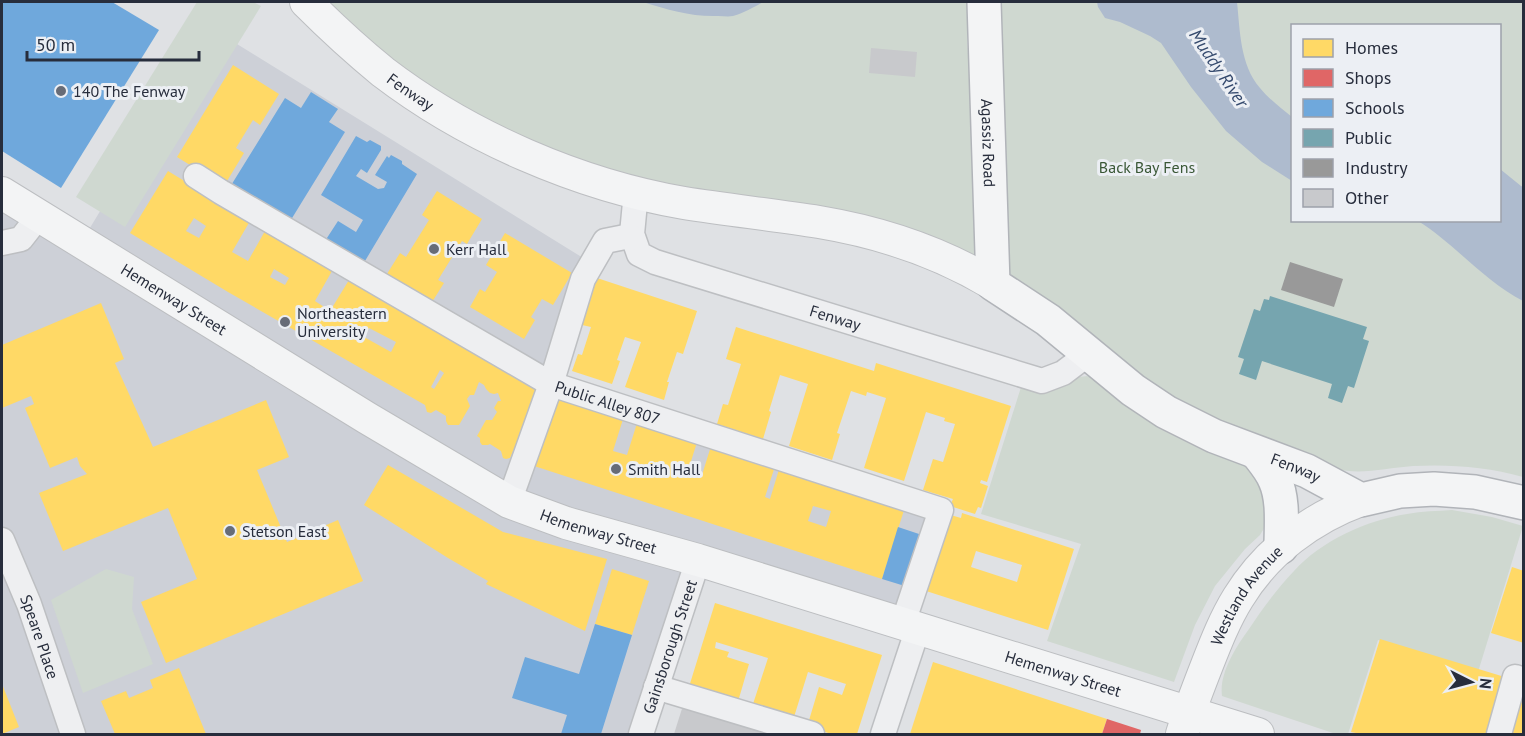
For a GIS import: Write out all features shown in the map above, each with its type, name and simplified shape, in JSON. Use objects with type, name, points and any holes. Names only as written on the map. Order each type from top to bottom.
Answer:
[{"type":"highway","name":"Agassiz Road","points":[[984,2],[993,284]]},
{"type":"highway","name":"Fenway","points":[[993,284],[1048,320],[1133,390],[1166,412],[1208,434],[1307,471],[1362,500]]},
{"type":"highway","points":[[1257,453],[1270,471],[1278,488],[1281,547]]},
{"type":"highway","points":[[1362,500],[1412,489],[1434,489],[1475,492],[1524,503]]},
{"type":"main road","name":"Fenway","points":[[306,2],[331,27],[383,71],[414,93],[506,146],[544,162],[588,178],[684,203],[819,222],[875,235],[933,255],[993,284]]},
{"type":"main road","name":"Hemenway Street","points":[[3,196],[91,247],[367,418],[509,502],[566,523],[698,560],[910,626],[1185,724],[1258,735]]},
{"type":"main road","name":"Westland Avenue","points":[[1185,724],[1230,611],[1256,573],[1281,547],[1318,519],[1338,508],[1362,500]]},
{"type":"street","name":"Public Alley 807","points":[[196,176],[550,384],[941,510],[910,626]]},
{"type":"street","points":[[509,502],[583,279],[605,241],[625,237],[633,238],[636,192]]},
{"type":"street","points":[[2,243],[21,239],[39,216]]},
{"type":"street","name":"Fenway","points":[[633,238],[639,254],[655,262],[1042,381],[1063,373],[1088,354]]},
{"type":"street","name":"Speare Place","points":[[2,540],[28,604],[73,735]]},
{"type":"street","name":"Gainsborough Street","points":[[641,735],[698,560]]},
{"type":"street","points":[[883,735],[910,626]]},
{"type":"street","points":[[1499,735],[1515,677],[1524,680]]},
{"type":"street","points":[[656,687],[777,729],[812,735]]},
{"type":"shaded area","name":"Northeastern University","points":[[211,28],[588,261],[551,384],[941,510],[903,623],[698,560],[641,734],[2,734],[2,193],[82,241]]},
{"type":"green space","points":[[197,2],[253,2],[261,6],[125,227],[76,197]]},
{"type":"green space","points":[[323,2],[967,2],[967,42],[978,173],[977,259],[663,186],[546,149],[484,120],[395,66]]},
{"type":"green space","name":"Back Bay Fens","points":[[997,2],[1523,2],[1523,477],[1483,469],[1441,465],[1365,471],[1335,469],[1176,404],[1024,288],[1009,273]]},
{"type":"green space","points":[[1087,376],[1250,460],[1268,487],[1266,525],[1260,535],[1245,549],[1215,586],[1195,625],[1174,682],[1047,641],[1081,544],[981,514],[1022,384],[1048,389]]},
{"type":"green space","points":[[1452,510],[1492,517],[1523,526],[1478,672],[1378,640],[1348,734],[1336,734],[1222,696],[1223,678],[1239,644],[1276,592],[1317,550],[1331,541],[1376,521],[1413,513]]},
{"type":"green space","points":[[106,569],[134,577],[132,609],[153,664],[83,693],[51,600]]},
{"type":"water","points":[[643,2],[763,2],[733,16],[708,16],[689,14]]},
{"type":"water","name":"Muddy River","points":[[1097,2],[1237,2],[1240,35],[1248,69],[1264,92],[1291,116],[1291,180],[1262,162],[1226,131],[1191,87],[1161,43],[1120,22],[1105,18]]},
{"type":"water","points":[[1501,170],[1523,187],[1523,301],[1482,273],[1420,222],[1501,222]]},
{"type":"building: Homes","points":[[233,65],[279,94],[260,125],[253,120],[236,148],[244,153],[224,186],[177,157]]},
{"type":"building: Homes","points":[[168,171],[250,221],[232,252],[248,261],[265,231],[332,271],[315,301],[330,311],[349,280],[539,392],[510,458],[503,458],[501,451],[490,444],[482,445],[477,436],[486,420],[492,420],[497,412],[494,408],[498,401],[501,401],[498,393],[490,393],[479,382],[474,395],[470,395],[467,399],[470,406],[459,425],[448,425],[446,416],[436,410],[431,413],[427,412],[425,405],[130,233]],"holes":[[[194,218],[206,226],[199,238],[186,231]],[[274,269],[289,278],[285,285],[270,277]],[[369,328],[396,342],[391,352],[364,337]],[[440,370],[444,373],[434,389],[431,387]]]},
{"type":"building: Homes","name":"Kerr Hall","points":[[437,191],[482,219],[467,244],[462,241],[438,280],[444,283],[427,310],[382,282],[400,253],[406,257],[429,220],[422,215]]},
{"type":"building: Homes","points":[[505,233],[572,273],[553,305],[542,299],[531,317],[535,320],[524,339],[470,307],[480,289],[485,292],[497,272],[486,265]]},
{"type":"building: Homes","points":[[597,278],[697,311],[683,354],[677,352],[667,382],[669,382],[664,400],[625,387],[641,342],[625,337],[612,384],[572,371],[578,354],[582,355],[591,327],[582,325]]},
{"type":"building: Homes","name":"Stetson East","points":[[101,303],[124,359],[115,363],[153,447],[266,400],[289,457],[257,470],[287,542],[338,520],[363,581],[166,663],[141,602],[197,579],[168,508],[63,551],[39,493],[87,474],[80,466],[77,457],[50,468],[25,408],[34,404],[31,396],[2,408],[2,345]]},
{"type":"building: Homes","points":[[736,327],[874,371],[876,363],[1011,406],[987,482],[981,480],[980,483],[988,486],[981,508],[978,507],[975,514],[950,506],[953,499],[923,490],[933,459],[943,462],[955,424],[944,421],[945,418],[926,412],[904,481],[864,468],[886,398],[867,392],[866,396],[851,391],[837,433],[840,434],[832,460],[789,446],[808,384],[780,375],[763,439],[717,424],[723,404],[728,405],[741,364],[726,359]]},
{"type":"building: Homes","name":"Smith Hall","points":[[554,393],[624,416],[613,451],[627,455],[638,420],[698,439],[687,474],[701,478],[712,443],[776,463],[765,497],[770,499],[781,463],[906,504],[882,579],[531,465]],"holes":[[[813,506],[831,511],[826,527],[808,521]]]},
{"type":"building: Homes","points":[[388,465],[503,532],[607,559],[585,631],[486,584],[488,581],[364,505]]},
{"type":"building: Homes","points":[[962,513],[1074,549],[1048,630],[923,590],[947,514],[961,518]],"holes":[[[976,551],[1022,565],[1017,582],[971,567]]]},
{"type":"building: Homes","points":[[1512,567],[1524,571],[1524,643],[1491,633]]},
{"type":"building: Homes","points":[[612,569],[649,581],[632,635],[595,624]]},
{"type":"building: Homes","points":[[715,603],[882,655],[857,734],[832,734],[807,727],[819,687],[842,695],[846,684],[808,672],[794,717],[753,704],[768,658],[716,642],[715,648],[729,652],[727,657],[749,664],[737,705],[688,690]]},
{"type":"building: Homes","points":[[1380,639],[1508,678],[1490,734],[1361,734],[1351,732]]},
{"type":"building: Homes","points":[[933,662],[1107,719],[1102,734],[910,734]]},
{"type":"building: Homes","points":[[179,668],[206,734],[115,734],[101,701],[126,691],[129,698],[153,688],[150,680]]},
{"type":"building: Homes","points":[[2,684],[19,727],[2,734]]},
{"type":"building: Homes","points":[[1517,699],[1524,701],[1524,734],[1506,734]]},
{"type":"building: Shops","points":[[1107,719],[1141,730],[1140,734],[1102,734]]},
{"type":"building: Schools","name":"140 The Fenway","points":[[2,2],[112,2],[159,30],[61,188],[2,151]]},
{"type":"building: Schools","points":[[311,92],[338,109],[329,122],[345,132],[289,223],[230,187],[285,98],[301,108]]},
{"type":"building: Schools","points":[[356,136],[381,146],[381,150],[367,173],[361,169],[356,176],[378,189],[384,188],[387,182],[375,175],[387,156],[389,158],[391,155],[417,174],[362,266],[325,241],[338,221],[356,232],[363,220],[321,195]]},
{"type":"building: Schools","points":[[898,527],[925,536],[908,587],[882,579]]},
{"type":"building: Schools","points":[[595,624],[632,635],[601,734],[561,734],[567,715],[512,698],[525,657],[579,674]]},
{"type":"building: Public","points":[[1270,296],[1367,327],[1363,339],[1369,341],[1354,388],[1348,386],[1342,403],[1328,398],[1332,384],[1262,361],[1256,380],[1239,374],[1244,359],[1238,357],[1254,309],[1260,311],[1264,299],[1269,300]]},
{"type":"building: Industry","points":[[1290,262],[1343,279],[1334,307],[1281,290]]},
{"type":"building: Other","points":[[871,48],[917,52],[915,77],[869,73]]},
{"type":"building: Other","points":[[685,699],[764,724],[761,734],[674,734]]},
{"type":"place","name":"140 The Fenway","points":[[61,91]]},
{"type":"place","name":"Kerr Hall","points":[[434,249]]},
{"type":"place","name":"Northeastern University","points":[[285,322]]},
{"type":"place","name":"Smith Hall","points":[[616,469]]},
{"type":"place","name":"Stetson East","points":[[230,531]]}]
